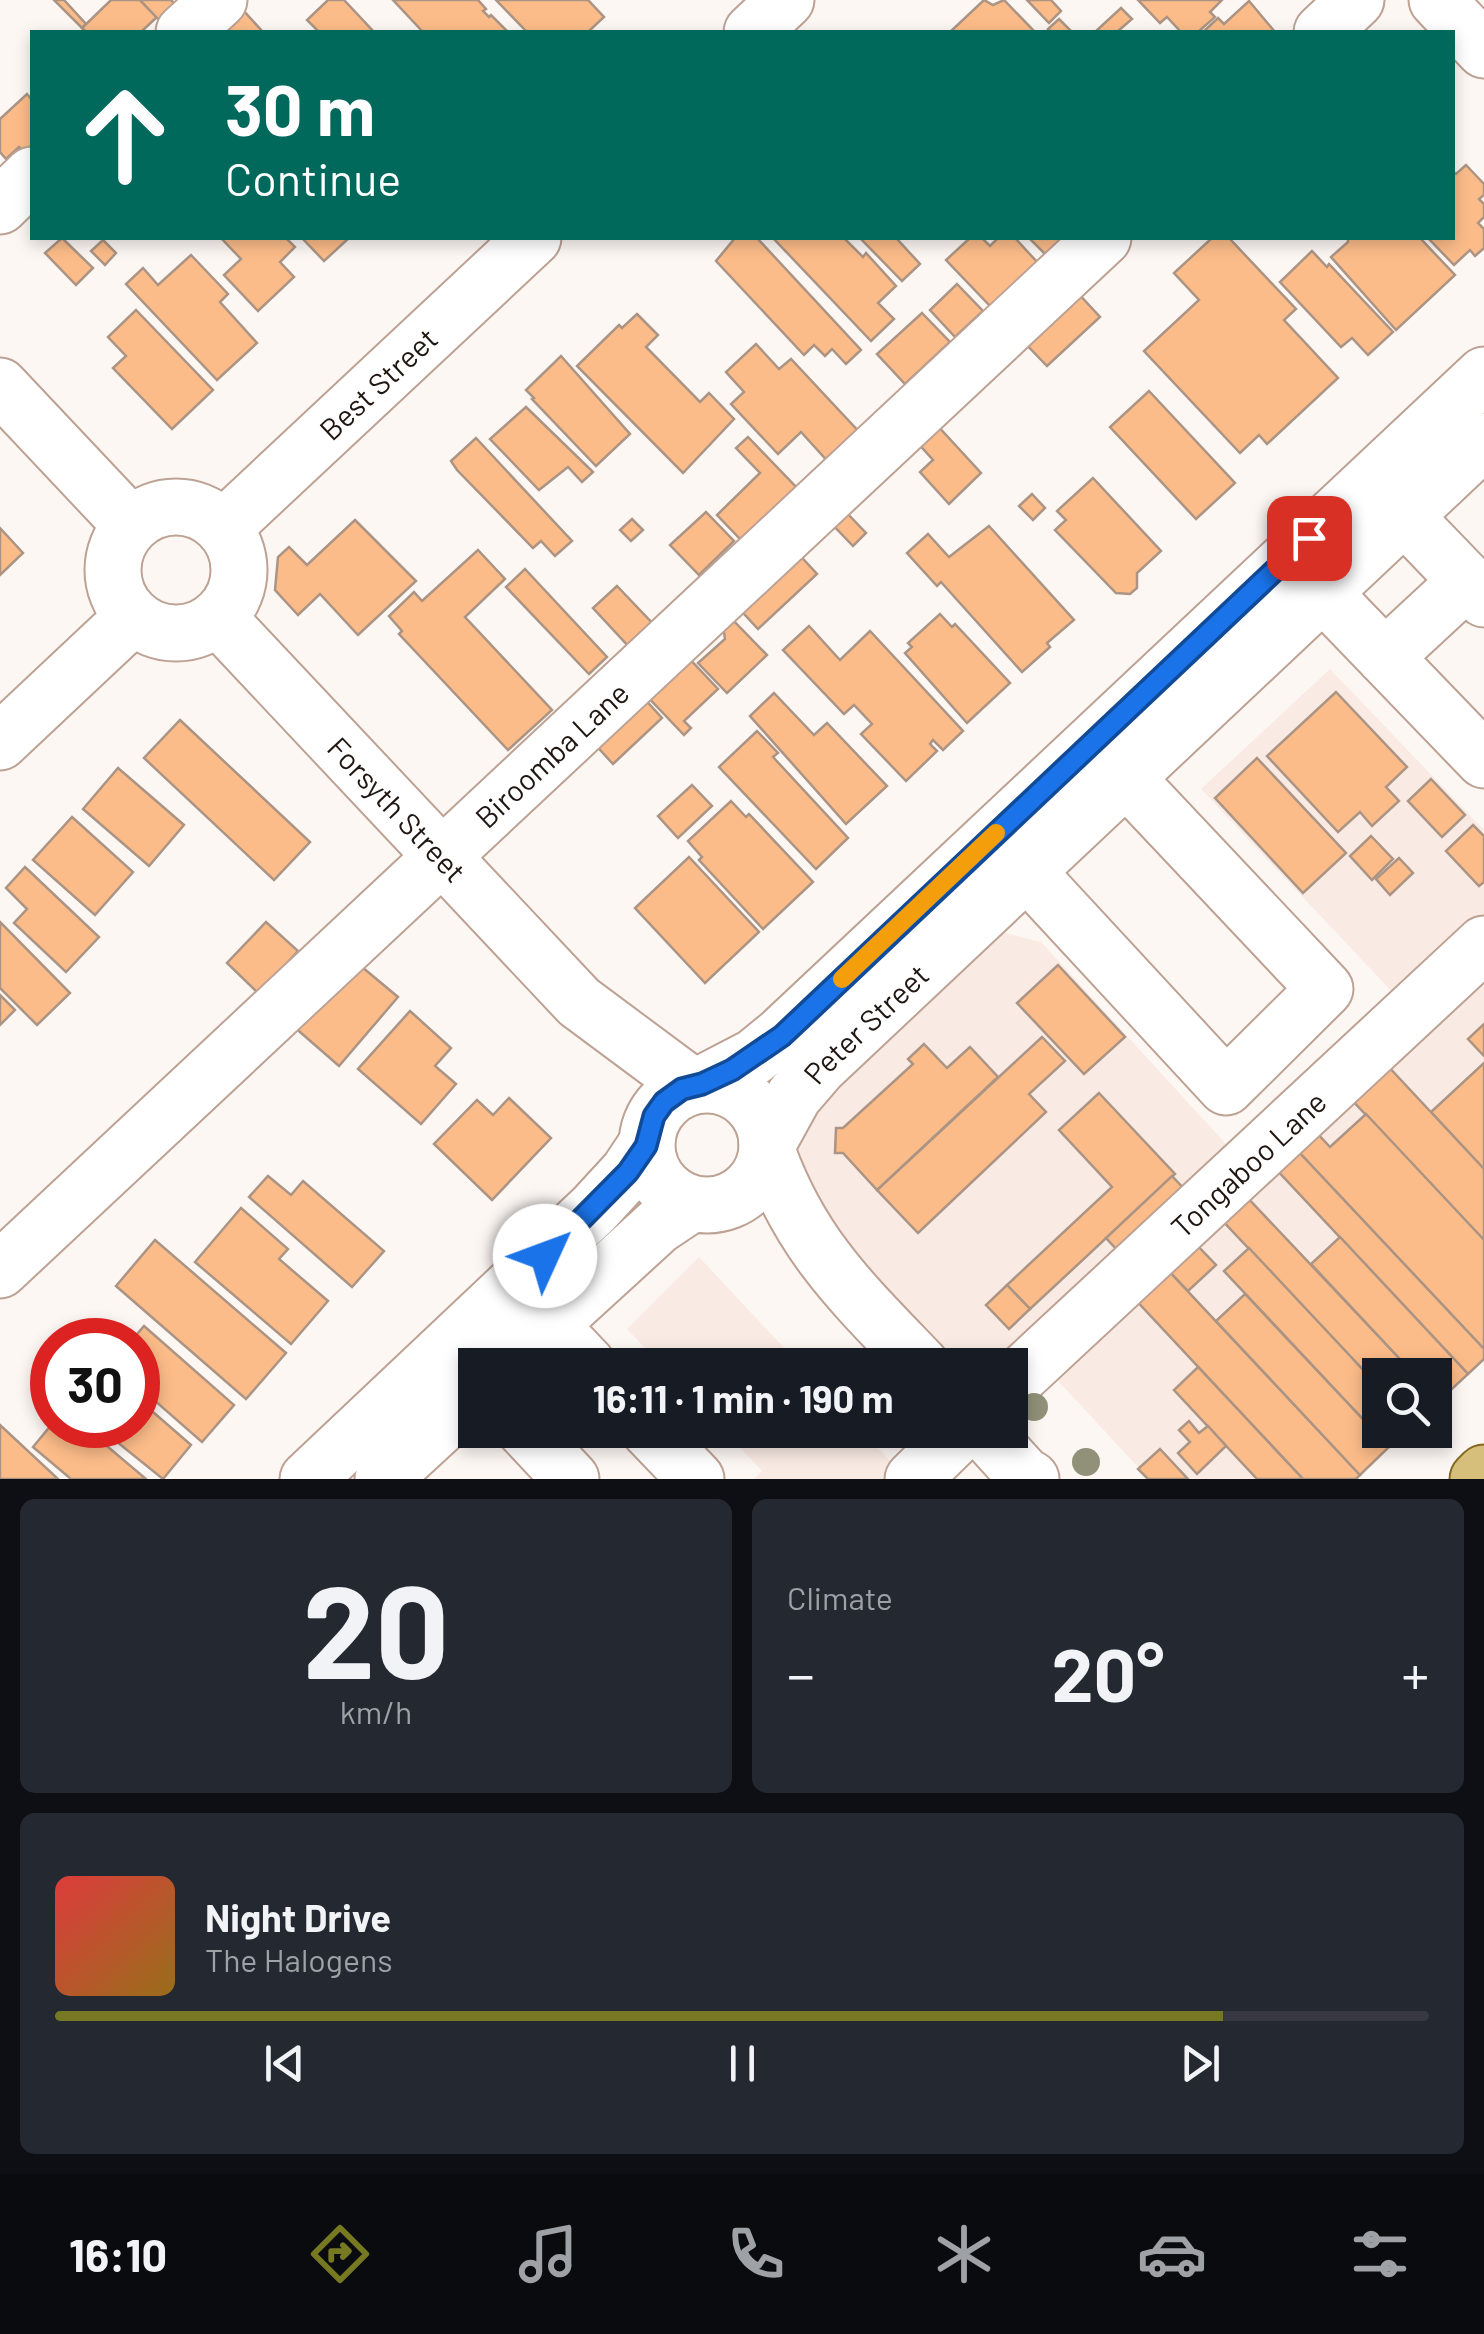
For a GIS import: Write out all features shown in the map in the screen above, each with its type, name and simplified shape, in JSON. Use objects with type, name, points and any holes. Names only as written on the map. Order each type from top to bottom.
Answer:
[{"type":"main road","points":[[1478,1479],[1484,1474]]},
{"type":"street","points":[[186,30],[219,0]]},
{"type":"street","points":[[754,30],[786,0]]},
{"type":"street","points":[[1324,30],[1356,0]]},
{"type":"street","points":[[1436,0],[1484,50]]},
{"type":"street","points":[[0,206],[30,178]]},
{"type":"street","name":"Best Street","points":[[223,528],[531,240]]},
{"type":"street","name":"Biroomba Lane","points":[[0,1270],[1101,240]]},
{"type":"street","name":"Peter Street","points":[[1407,490],[1484,375]]},
{"type":"street","points":[[0,386],[131,525]]},
{"type":"street","name":"Peter Street","points":[[697,1085],[754,1057],[962,901],[1108,774],[1407,490],[1484,441]]},
{"type":"street","points":[[1386,658],[1476,590],[1407,490]]},
{"type":"street","points":[[168,507],[189,508],[223,528],[234,546],[238,584],[218,618],[185,633],[148,628],[133,618],[120,601],[113,582],[118,542],[131,525],[148,513],[168,507]]},
{"type":"street","points":[[1289,602],[1386,658],[1484,760]]},
{"type":"street","points":[[0,742],[133,618]]},
{"type":"street","name":"Forsyth Street","points":[[218,618],[579,1002],[628,1076],[648,1138]]},
{"type":"street","points":[[1028,873],[1226,1087],[1325,989],[1108,774]]},
{"type":"street","name":"Peter Street","points":[[768,1149],[794,1096],[962,901],[1028,873],[1108,774]]},
{"type":"street","name":"Tongaboo Lane","points":[[1028,1368],[1484,944]]},
{"type":"street","name":"Forsyth Street","points":[[579,1002],[697,1085]]},
{"type":"street","points":[[474,1348],[628,1172],[664,1102],[697,1085],[734,1091],[756,1111],[789,1205],[831,1271],[905,1348]]},
{"type":"street","points":[[648,1138],[650,1166],[664,1188],[696,1204],[751,1222],[831,1271]]},
{"type":"street","points":[[525,1348],[658,1226],[696,1204],[727,1202],[748,1190],[768,1149]]},
{"type":"street","points":[[550,1325],[572,1348]]},
{"type":"street","points":[[308,1479],[458,1365]]},
{"type":"street","points":[[383,1479],[458,1410]]},
{"type":"street","points":[[541,1448],[571,1479]]},
{"type":"street","points":[[667,1448],[696,1479]]},
{"type":"street","points":[[912,1479],[944,1448]]},
{"type":"street","points":[[1000,1448],[1027,1478]]},
{"type":"shaded area","points":[[1330,669],[1484,830],[1484,916],[1395,995],[1201,789]]},
{"type":"shaded area","points":[[990,929],[1041,942],[1236,1155],[1028,1348],[943,1348],[837,1265],[782,1173],[790,1118]]},
{"type":"shaded area","points":[[1484,960],[1484,1359],[1452,1389],[1452,1358],[1362,1358],[1362,1448],[1389,1448],[1356,1479],[1149,1479],[1048,1370]]},
{"type":"shaded area","points":[[699,1257],[784,1348],[645,1348],[627,1329]]},
{"type":"shaded area","points":[[740,1448],[878,1448],[896,1467],[884,1479],[754,1479],[762,1471]]},
{"type":"building","points":[[54,0],[64,0],[86,24],[82,28]]},
{"type":"building","points":[[111,0],[140,0],[157,17],[143,30],[82,28]]},
{"type":"building","points":[[140,0],[171,0],[176,5],[160,21]]},
{"type":"building","points":[[328,0],[344,0],[372,30],[317,30],[307,20]]},
{"type":"building","points":[[393,0],[478,0],[486,9],[483,11],[506,30],[421,30]]},
{"type":"building","points":[[496,0],[588,0],[604,17],[590,30],[525,30]]},
{"type":"building","points":[[984,0],[993,5],[1004,0],[1033,30],[952,30]]},
{"type":"building","points":[[1027,0],[1051,0],[1061,11],[1049,23]]},
{"type":"building","points":[[1138,0],[1222,0],[1210,12],[1215,17],[1200,30],[1179,30],[1167,17],[1160,23]]},
{"type":"building","points":[[1249,1],[1273,30],[1205,30],[1218,18],[1224,24]]},
{"type":"building","points":[[1121,8],[1132,19],[1119,30],[1097,30]]},
{"type":"building","points":[[243,10],[261,30],[221,30]]},
{"type":"building","points":[[1059,19],[1070,30],[1049,30]]},
{"type":"building","points":[[27,94],[30,147],[24,152],[19,147],[6,159],[0,152],[0,119]]},
{"type":"building","points":[[1466,165],[1484,184],[1484,195],[1479,199],[1484,204],[1484,217],[1478,223],[1484,229],[1484,248],[1475,256],[1470,250],[1454,265],[1430,240],[1455,240],[1456,174]]},
{"type":"building","points":[[64,240],[93,268],[76,285],[45,253]]},
{"type":"building","points":[[103,240],[116,253],[105,265],[91,251]]},
{"type":"building","points":[[223,240],[288,240],[295,247],[280,262],[294,277],[258,311],[224,275],[241,259]]},
{"type":"building","points":[[304,240],[347,240],[324,261]]},
{"type":"building","points":[[733,240],[759,240],[861,350],[846,364],[832,349],[825,356],[814,345],[804,355],[716,261]]},
{"type":"building","points":[[775,240],[846,240],[863,257],[866,253],[896,286],[878,303],[894,319],[871,341]]},
{"type":"building","points":[[862,240],[898,240],[920,264],[902,281]]},
{"type":"building","points":[[968,240],[984,240],[990,246],[996,240],[1017,240],[1038,263],[991,307],[946,260]]},
{"type":"building","points":[[1031,240],[1063,240],[1046,255]]},
{"type":"building","points":[[1210,240],[1231,240],[1296,309],[1284,320],[1338,378],[1267,444],[1259,435],[1240,453],[1144,351],[1199,300],[1174,273]]},
{"type":"building","points":[[1422,240],[1455,275],[1396,330],[1331,257],[1348,242]]},
{"type":"building","points":[[1312,251],[1393,332],[1368,355],[1352,338],[1341,347],[1280,282]]},
{"type":"building","points":[[191,255],[228,294],[220,302],[257,343],[217,380],[126,284],[143,268],[158,285]]},
{"type":"building","points":[[957,284],[983,311],[955,337],[930,310]]},
{"type":"building","points":[[1076,291],[1100,317],[1047,366],[1023,341]]},
{"type":"building","points":[[136,310],[213,390],[172,429],[113,368],[126,356],[108,337]]},
{"type":"building","points":[[922,313],[950,342],[905,384],[877,354]]},
{"type":"building","points":[[637,314],[658,335],[646,347],[700,402],[709,393],[734,419],[683,473],[577,366],[619,325],[622,328]]},
{"type":"building","points":[[756,344],[779,369],[791,359],[862,435],[831,465],[801,432],[778,454],[731,404],[744,392],[726,372]]},
{"type":"building","points":[[561,356],[630,434],[596,466],[526,390]]},
{"type":"building","points":[[1149,391],[1235,483],[1196,519],[1110,427]]},
{"type":"building","points":[[526,407],[593,472],[582,482],[568,467],[539,490],[490,439]]},
{"type":"building","points":[[936,424],[981,473],[949,504],[920,472],[933,460],[917,442]]},
{"type":"building","points":[[748,437],[798,489],[743,542],[717,515],[760,473],[736,448]]},
{"type":"building","points":[[476,438],[572,541],[555,556],[541,541],[533,548],[457,470],[451,461]]},
{"type":"building","points":[[1093,478],[1161,551],[1137,573],[1137,588],[1130,594],[1116,593],[1055,530],[1066,520],[1057,511]]},
{"type":"building","points":[[1032,494],[1045,508],[1033,520],[1019,506]]},
{"type":"building","points":[[845,511],[866,533],[853,546],[831,523]]},
{"type":"building","points":[[706,512],[734,541],[699,575],[670,545]]},
{"type":"building","points":[[632,519],[643,530],[631,541],[620,530]]},
{"type":"building","points":[[355,520],[416,581],[358,635],[320,594],[298,615],[275,590],[278,557],[289,547],[307,565]]},
{"type":"building","points":[[989,526],[1074,620],[1022,672],[941,582],[937,586],[907,553],[928,534],[949,557]]},
{"type":"building","points":[[0,528],[23,553],[0,575]]},
{"type":"building","points":[[793,548],[817,574],[758,629],[734,603]]},
{"type":"building","points":[[478,550],[505,579],[465,617],[552,710],[508,750],[399,634],[402,631],[389,616],[414,592],[422,601]]},
{"type":"building","points":[[525,569],[607,657],[589,674],[506,587]]},
{"type":"building","points":[[617,586],[656,627],[631,649],[593,608]]},
{"type":"building","points":[[940,614],[952,627],[955,624],[1010,683],[967,723],[905,653],[912,647],[908,643]]},
{"type":"building","points":[[728,615],[767,655],[727,693],[698,663],[725,639],[722,620]]},
{"type":"building","points":[[809,626],[840,660],[870,631],[963,731],[943,750],[933,740],[930,744],[937,751],[906,781],[861,734],[872,724],[854,705],[844,714],[783,650]]},
{"type":"building","points":[[684,653],[718,689],[684,721],[691,728],[684,735],[643,692]]},
{"type":"building","points":[[1336,692],[1407,767],[1386,787],[1399,801],[1372,826],[1360,812],[1338,832],[1267,756]]},
{"type":"building","points":[[774,693],[814,735],[827,723],[887,786],[846,824],[750,716]]},
{"type":"building","points":[[641,695],[662,718],[613,764],[592,741]]},
{"type":"building","points":[[180,720],[310,842],[274,880],[144,758]]},
{"type":"building","points":[[757,731],[778,753],[773,757],[848,838],[816,869],[719,767]]},
{"type":"building","points":[[1257,758],[1346,853],[1303,893],[1215,798]]},
{"type":"building","points":[[118,768],[184,825],[149,866],[83,809]]},
{"type":"building","points":[[1431,779],[1465,815],[1442,837],[1408,801]]},
{"type":"building","points":[[692,785],[712,806],[678,838],[658,816]]},
{"type":"building","points":[[731,801],[746,817],[749,814],[813,882],[763,929],[699,860],[702,857],[688,841]]},
{"type":"building","points":[[72,817],[133,872],[95,915],[33,860]]},
{"type":"building","points":[[1473,825],[1484,836],[1484,882],[1479,886],[1446,851]]},
{"type":"building","points":[[1371,836],[1393,859],[1372,880],[1350,856]]},
{"type":"building","points":[[689,857],[759,932],[705,983],[635,908]]},
{"type":"building","points":[[1399,858],[1413,873],[1390,895],[1376,879]]},
{"type":"building","points":[[25,867],[99,937],[66,972],[14,923],[27,909],[6,888]]},
{"type":"building","points":[[0,922],[70,993],[37,1025],[0,988]]},
{"type":"building","points":[[266,922],[298,951],[259,994],[227,963]]},
{"type":"building","points":[[350,957],[398,997],[339,1066],[292,1025]]},
{"type":"building","points":[[1058,965],[1125,1037],[1084,1074],[1017,1003]]},
{"type":"building","points":[[0,995],[15,1010],[0,1025]]},
{"type":"building","points":[[410,1011],[451,1048],[435,1066],[456,1084],[421,1124],[358,1069]]},
{"type":"building","points":[[1484,1024],[1484,1056],[1468,1039]]},
{"type":"building","points":[[1042,1037],[1065,1061],[1029,1094],[1046,1112],[918,1233],[877,1190]]},
{"type":"building","points":[[924,1044],[947,1068],[970,1047],[998,1077],[877,1190],[843,1153],[835,1153],[836,1128],[843,1128],[913,1064],[908,1059]]},
{"type":"building","points":[[1484,1063],[1484,1169],[1431,1112]]},
{"type":"building","points":[[1386,1064],[1484,1169],[1484,1240],[1350,1098]]},
{"type":"building","points":[[1099,1093],[1175,1174],[1030,1309],[1007,1285],[1112,1187],[1059,1130]]},
{"type":"building","points":[[509,1098],[551,1138],[492,1200],[434,1144],[477,1100],[493,1115]]},
{"type":"building","points":[[1366,1114],[1484,1240],[1484,1349],[1296,1149],[1315,1131],[1330,1147]]},
{"type":"building","points":[[1296,1149],[1484,1349],[1484,1359],[1468,1374],[1275,1168]]},
{"type":"building","points":[[268,1176],[291,1195],[303,1181],[384,1251],[352,1287],[249,1197]]},
{"type":"building","points":[[1172,1176],[1186,1191],[1120,1253],[1106,1238]]},
{"type":"building","points":[[1245,1195],[1399,1358],[1362,1358],[1362,1369],[1220,1218]]},
{"type":"building","points":[[241,1208],[288,1249],[279,1259],[328,1301],[291,1344],[195,1262]]},
{"type":"building","points":[[1340,1237],[1468,1374],[1452,1389],[1452,1358],[1399,1358],[1311,1264]]},
{"type":"building","points":[[155,1240],[286,1353],[246,1399],[160,1324],[160,1318],[153,1318],[116,1286]]},
{"type":"building","points":[[1193,1241],[1216,1265],[1188,1291],[1165,1267]]},
{"type":"building","points":[[1249,1248],[1362,1369],[1362,1418],[1224,1271]]},
{"type":"building","points":[[1165,1267],[1360,1475],[1356,1479],[1303,1479],[1133,1297]]},
{"type":"building","points":[[1007,1285],[1030,1309],[1009,1329],[986,1305]]},
{"type":"building","points":[[1245,1294],[1362,1418],[1362,1448],[1388,1448],[1360,1475],[1216,1321]]},
{"type":"building","points":[[160,1340],[234,1405],[202,1442],[160,1405]]},
{"type":"building","points":[[1198,1367],[1303,1479],[1257,1479],[1174,1390]]},
{"type":"building","points":[[160,1418],[191,1445],[163,1479],[125,1448],[160,1448]]},
{"type":"building","points":[[1189,1421],[1199,1433],[1208,1426],[1226,1446],[1197,1474],[1178,1453],[1190,1442],[1179,1430]]},
{"type":"building","points":[[0,1425],[58,1479],[0,1479]]},
{"type":"building","points":[[34,1448],[109,1448],[146,1479],[71,1479]]},
{"type":"building","points":[[1160,1449],[1188,1479],[1148,1479],[1138,1469]]},
{"type":"slow traffic","points":[[842,979],[996,833]]},
{"type":"route","points":[[545,1256],[628,1172],[646,1146],[654,1116],[664,1102],[682,1089],[732,1070],[782,1036],[1309,538]]}]
